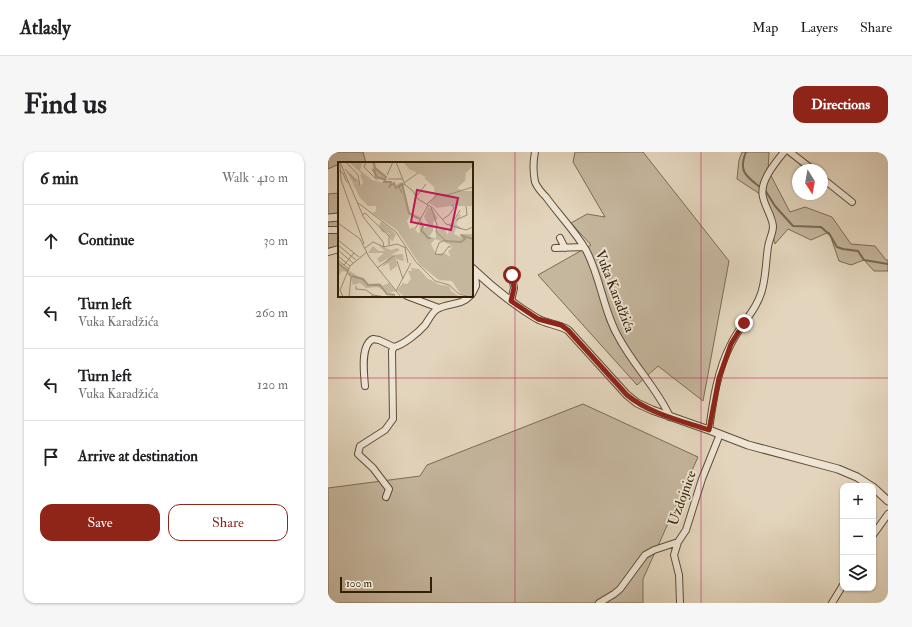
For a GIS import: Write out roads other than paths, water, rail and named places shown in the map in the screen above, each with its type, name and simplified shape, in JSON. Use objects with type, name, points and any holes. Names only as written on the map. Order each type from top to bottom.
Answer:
[{"type":"street","name":"Vuka Karadžića","points":[[535,152],[533,163],[536,184],[562,220],[576,234],[584,247],[592,262],[605,305],[618,338],[656,391],[670,417]]},
{"type":"street","points":[[709,430],[719,378],[731,344],[759,297],[763,286],[768,245],[773,233],[772,225],[762,197],[763,188],[773,165],[784,152]]},
{"type":"street","points":[[790,152],[805,164]]},
{"type":"street","points":[[828,183],[852,202]]},
{"type":"street","points":[[328,218],[338,217]]},
{"type":"street","points":[[560,238],[565,248]]},
{"type":"street","points":[[556,248],[584,247]]},
{"type":"street","points":[[328,252],[338,249]]},
{"type":"street","points":[[473,291],[476,286],[474,270]]},
{"type":"street","points":[[474,270],[490,285],[538,319],[561,325],[568,330],[627,395],[637,403],[670,417],[748,445],[838,470],[857,477],[866,483]]},
{"type":"street","points":[[511,301],[514,288],[512,275]]},
{"type":"street","points":[[410,297],[439,308]]},
{"type":"street","points":[[386,497],[389,489],[373,468],[358,454],[360,446],[385,430],[393,419],[392,351],[394,347],[417,333],[425,325],[435,310],[459,304],[469,297]]},
{"type":"street","points":[[365,386],[364,361],[369,342],[373,339],[379,340],[394,347]]},
{"type":"street","name":"Uzdojnice","points":[[599,603],[620,589],[645,555],[654,550],[678,542],[686,530],[702,479],[720,434]]},
{"type":"street","points":[[876,490],[888,501]]},
{"type":"street","points":[[876,531],[888,514]]},
{"type":"street","points":[[678,542],[674,555],[679,575],[680,603]]},
{"type":"street","points":[[832,603],[840,590]]},
{"type":"waterway","points":[[746,152],[743,169],[748,177],[761,188]]},
{"type":"waterway","points":[[765,190],[775,206],[793,226],[821,227],[830,235],[837,247],[858,251],[864,260],[888,264]]}]
